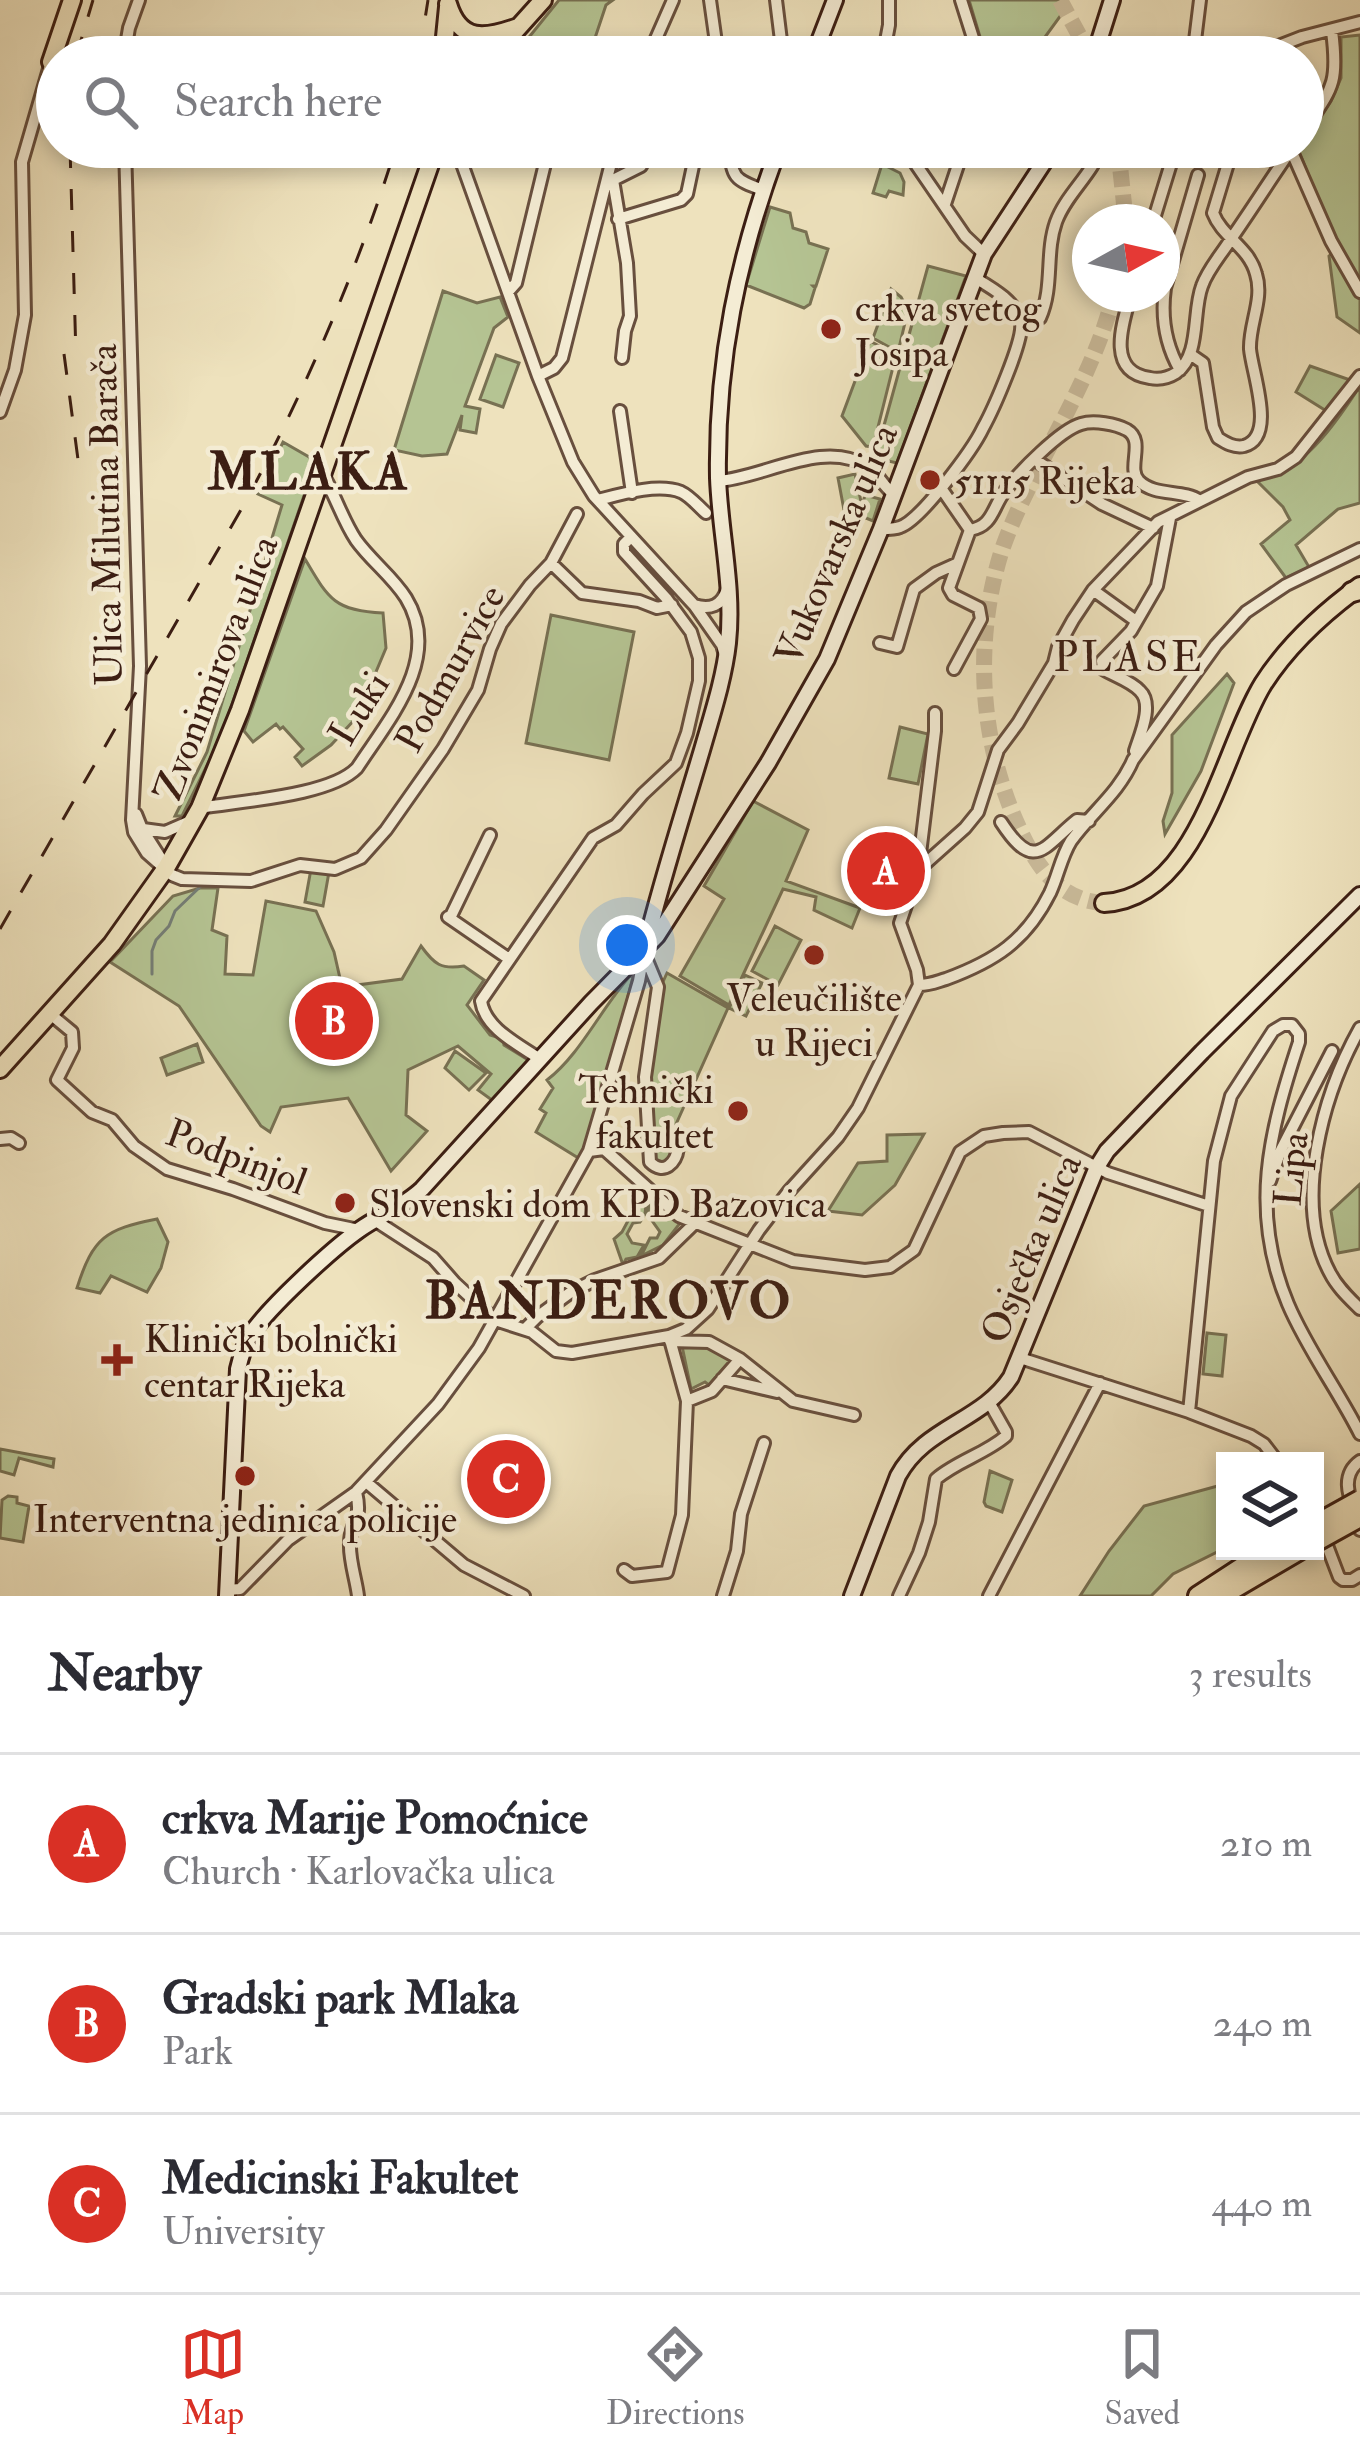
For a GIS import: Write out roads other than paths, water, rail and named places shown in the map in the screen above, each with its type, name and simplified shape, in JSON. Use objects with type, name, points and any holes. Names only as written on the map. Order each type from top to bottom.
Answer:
[{"type":"highway","points":[[1324,1520],[1360,1501]]},
{"type":"highway","points":[[1324,1537],[1360,1517]]},
{"type":"highway","points":[[1221,1596],[1257,1560]]},
{"type":"highway","points":[[1198,1596],[1277,1560]]},
{"type":"main road","points":[[60,36],[72,0]]},
{"type":"main road","points":[[510,36],[543,0]]},
{"type":"main road","points":[[821,36],[835,0]]},
{"type":"main road","points":[[1102,36],[1116,0]]},
{"type":"main road","points":[[448,2],[455,22],[466,32],[485,36],[518,27]]},
{"type":"main road","points":[[445,36],[448,2]]},
{"type":"main road","name":"Zvonimirova ulica","points":[[0,1069],[112,944],[166,868],[199,809],[240,710],[429,168]]},
{"type":"main road","points":[[645,949],[726,658],[728,586],[718,481],[724,351],[737,278],[771,168]]},
{"type":"main road","name":"Vukovarska ulica","points":[[227,1593],[233,1441],[244,1346],[262,1319],[359,1230],[422,1189],[657,936],[827,659],[984,254],[1040,168]]},
{"type":"main road","points":[[1104,903],[1142,895],[1174,866],[1201,820],[1265,680],[1301,637],[1357,589]]},
{"type":"main road","name":"Osječka ulica","points":[[852,1596],[909,1458],[935,1434],[989,1402],[1004,1387],[1107,1151],[1360,895]]},
{"type":"street","points":[[128,36],[139,0]]},
{"type":"street","points":[[657,36],[673,0]]},
{"type":"street","points":[[710,0],[715,36]]},
{"type":"street","points":[[776,0],[780,36]]},
{"type":"street","points":[[887,36],[889,0]]},
{"type":"street","points":[[961,0],[972,36]]},
{"type":"street","points":[[1195,36],[1199,0]]},
{"type":"street","points":[[1307,36],[1359,27]]},
{"type":"street","points":[[1324,97],[1334,80],[1332,31]]},
{"type":"street","points":[[0,412],[15,370],[25,315],[22,162],[36,114]]},
{"type":"street","name":"Ulica Milutina Barača","points":[[126,168],[140,666],[131,820],[147,853],[166,868]]},
{"type":"street","points":[[464,168],[566,450],[598,500],[694,604],[726,658]]},
{"type":"street","points":[[508,292],[516,283],[544,168]]},
{"type":"street","points":[[538,376],[562,358],[612,168]]},
{"type":"street","points":[[610,180],[637,168]]},
{"type":"street","points":[[618,219],[681,200],[693,168]]},
{"type":"street","points":[[732,168],[738,180],[763,190]]},
{"type":"street","points":[[919,168],[965,236],[984,254]]},
{"type":"street","points":[[945,204],[957,168]]},
{"type":"street","points":[[1021,322],[1040,318],[1051,272],[1054,226],[1089,168]]},
{"type":"street","points":[[1159,204],[1170,168]]},
{"type":"street","points":[[1190,355],[1203,363],[1218,437],[1228,444],[1246,446],[1262,426],[1250,347],[1258,279],[1250,258],[1214,219],[1227,168]]},
{"type":"street","points":[[1126,312],[1119,340],[1125,363],[1145,378],[1175,374],[1190,355],[1202,285],[1279,168]]},
{"type":"street","points":[[1300,168],[1331,241],[1360,292]]},
{"type":"street","points":[[1175,374],[1162,307],[1198,175]]},
{"type":"street","points":[[610,180],[626,263],[630,316],[622,358]]},
{"type":"street","points":[[881,529],[905,525],[941,488],[982,430],[1017,344],[1021,322],[1010,304],[976,278]]},
{"type":"street","points":[[918,871],[978,812],[998,750],[1054,663],[1058,646],[1093,590],[1158,522],[1247,477],[1278,469],[1305,448],[1360,376]]},
{"type":"street","points":[[620,411],[632,493]]},
{"type":"street","points":[[970,530],[988,523],[1001,496],[1034,459],[1079,424],[1113,425],[1133,434],[1135,476],[1141,483],[1200,501]]},
{"type":"street","points":[[1246,446],[1247,477]]},
{"type":"street","points":[[718,481],[814,458],[836,458],[869,468],[894,494]]},
{"type":"street","points":[[1034,459],[1102,504],[1153,528]]},
{"type":"street","name":"Luki","points":[[142,829],[173,830],[199,809],[346,779],[414,673],[418,633],[410,605],[353,535],[322,473]]},
{"type":"street","points":[[941,488],[970,530]]},
{"type":"street","points":[[598,500],[657,490],[680,492],[706,512]]},
{"type":"street","name":"Podmurvice","points":[[166,868],[182,879],[246,882],[300,866],[336,868],[368,852],[416,788],[478,689],[501,624],[551,563],[577,514]]},
{"type":"street","points":[[919,985],[932,985],[979,967],[1020,937],[1049,895],[1070,844],[1123,782],[1145,715],[1145,698],[1102,665],[1104,657],[1132,631],[1157,586],[1169,518]]},
{"type":"street","points":[[954,669],[981,619],[976,605],[957,598],[950,584],[970,530]]},
{"type":"street","points":[[541,1060],[481,1009],[484,995],[593,838],[616,825],[672,769],[681,754],[699,681],[699,658],[691,632],[624,552],[624,544],[632,537]]},
{"type":"street","points":[[1133,760],[1216,645],[1246,612],[1286,585],[1360,549]]},
{"type":"street","points":[[551,563],[582,593],[657,608],[671,605]]},
{"type":"street","points":[[880,643],[897,647],[914,589],[956,564]]},
{"type":"street","points":[[694,604],[717,605],[728,586]]},
{"type":"street","points":[[1093,590],[1136,620]]},
{"type":"street","points":[[705,622],[722,623],[729,615]]},
{"type":"street","points":[[669,1339],[708,1310],[770,1216],[838,1137],[858,1108],[919,985],[901,923],[918,871],[935,713]]},
{"type":"street","points":[[134,802],[142,829],[166,868]]},
{"type":"street","points":[[1001,822],[1027,850],[1036,852],[1045,850],[1077,820],[1089,821]]},
{"type":"street","points":[[490,835],[447,917],[509,959]]},
{"type":"street","points":[[645,949],[646,964],[658,988],[645,1077],[650,1162],[670,1167],[678,1148]]},
{"type":"street","points":[[227,1593],[240,1588],[279,1548],[361,1488],[461,1374],[589,1151],[645,949]]},
{"type":"street","points":[[636,991],[644,982],[658,988]]},
{"type":"street","name":"Podpinjol","points":[[49,1013],[73,1032],[73,1048],[57,1080],[92,1112],[112,1120],[134,1146],[166,1169],[359,1230]]},
{"type":"street","points":[[1189,1412],[1214,1161],[1231,1096],[1273,1030],[1292,1025],[1299,1042],[1272,1129],[1265,1187],[1272,1256],[1289,1306],[1360,1434]]},
{"type":"street","name":"Lipa","points":[[1360,1028],[1324,1122],[1311,1206],[1327,1268],[1360,1309]]},
{"type":"street","points":[[1265,1187],[1332,1051]]},
{"type":"street","points":[[599,1124],[604,1148],[676,1214],[793,1261],[884,1269],[914,1250],[960,1152],[984,1136],[1021,1130],[1124,1178],[1210,1206]]},
{"type":"street","points":[[0,1139],[19,1143]]},
{"type":"street","points":[[589,1151],[604,1148]]},
{"type":"street","points":[[376,1221],[433,1258],[495,1320],[525,1329],[563,1353],[669,1339],[704,1340],[740,1359],[793,1401],[854,1415]]},
{"type":"street","points":[[525,1329],[571,1292],[659,1258],[696,1222]]},
{"type":"street","points":[[624,1570],[632,1576],[667,1572],[682,1515],[686,1401],[669,1339]]},
{"type":"street","points":[[1020,1358],[1189,1412],[1257,1439],[1269,1452]]},
{"type":"street","points":[[686,1401],[708,1393],[740,1359]]},
{"type":"street","points":[[1078,1375],[1086,1390],[1086,1407]]},
{"type":"street","points":[[722,1379],[784,1394]]},
{"type":"street","points":[[989,1596],[1100,1383]]},
{"type":"street","points":[[899,1596],[931,1515],[936,1478],[1006,1436],[989,1402]]},
{"type":"street","points":[[723,1596],[737,1551],[741,1514],[764,1443]]},
{"type":"street","points":[[1360,1461],[1352,1467],[1347,1483],[1360,1530]]},
{"type":"street","points":[[358,1596],[350,1536],[359,1516],[361,1488]]},
{"type":"street","points":[[361,1488],[464,1565],[524,1596]]},
{"type":"street","points":[[1324,1537],[1340,1577],[1352,1580],[1360,1575]]},
{"type":"waterway","points":[[152,974],[156,940],[175,911],[201,886]]},
{"type":"tunnel","points":[[1060,0],[1080,36]]},
{"type":"tunnel","points":[[1120,168],[1124,204]]},
{"type":"tunnel","points":[[1104,903],[1063,889],[1042,869],[1027,844],[996,763],[984,658],[992,588],[1005,541],[1092,359],[1109,312]]},
{"type":"railway","points":[[82,36],[93,0]]},
{"type":"railway","points":[[422,36],[428,0]]},
{"type":"railway","points":[[71,168],[76,356]]},
{"type":"railway","points":[[0,929],[268,458],[348,283],[389,168]]},
{"type":"railway","points":[[64,354],[79,467]]},
{"type":"place","name":"crkva svetog Josipa","points":[[831,329]]},
{"type":"place","name":"51115 Rijeka","points":[[930,480]]},
{"type":"place","name":"crkva Marije Pomoćnice","points":[[886,871]]},
{"type":"place","name":"Veleučilište u Rijeci","points":[[814,955]]},
{"type":"place","name":"Gradski park Mlaka","points":[[334,1021]]},
{"type":"place","name":"Tehnički fakultet","points":[[738,1111]]},
{"type":"place","name":"Slovenski dom KPD Bazovica","points":[[345,1203]]},
{"type":"place","name":"Klinički bolnički centar Rijeka","points":[[117,1360]]},
{"type":"place","name":"Interventna jedinica policije","points":[[245,1476]]},
{"type":"place","name":"Medicinski Fakultet","points":[[506,1479]]},
{"type":"district","name":"MLAKA","points":[[309,471]]},
{"type":"district","name":"PLASE","points":[[1129,656]]},
{"type":"district","name":"BANDEROVO","points":[[609,1300]]}]
